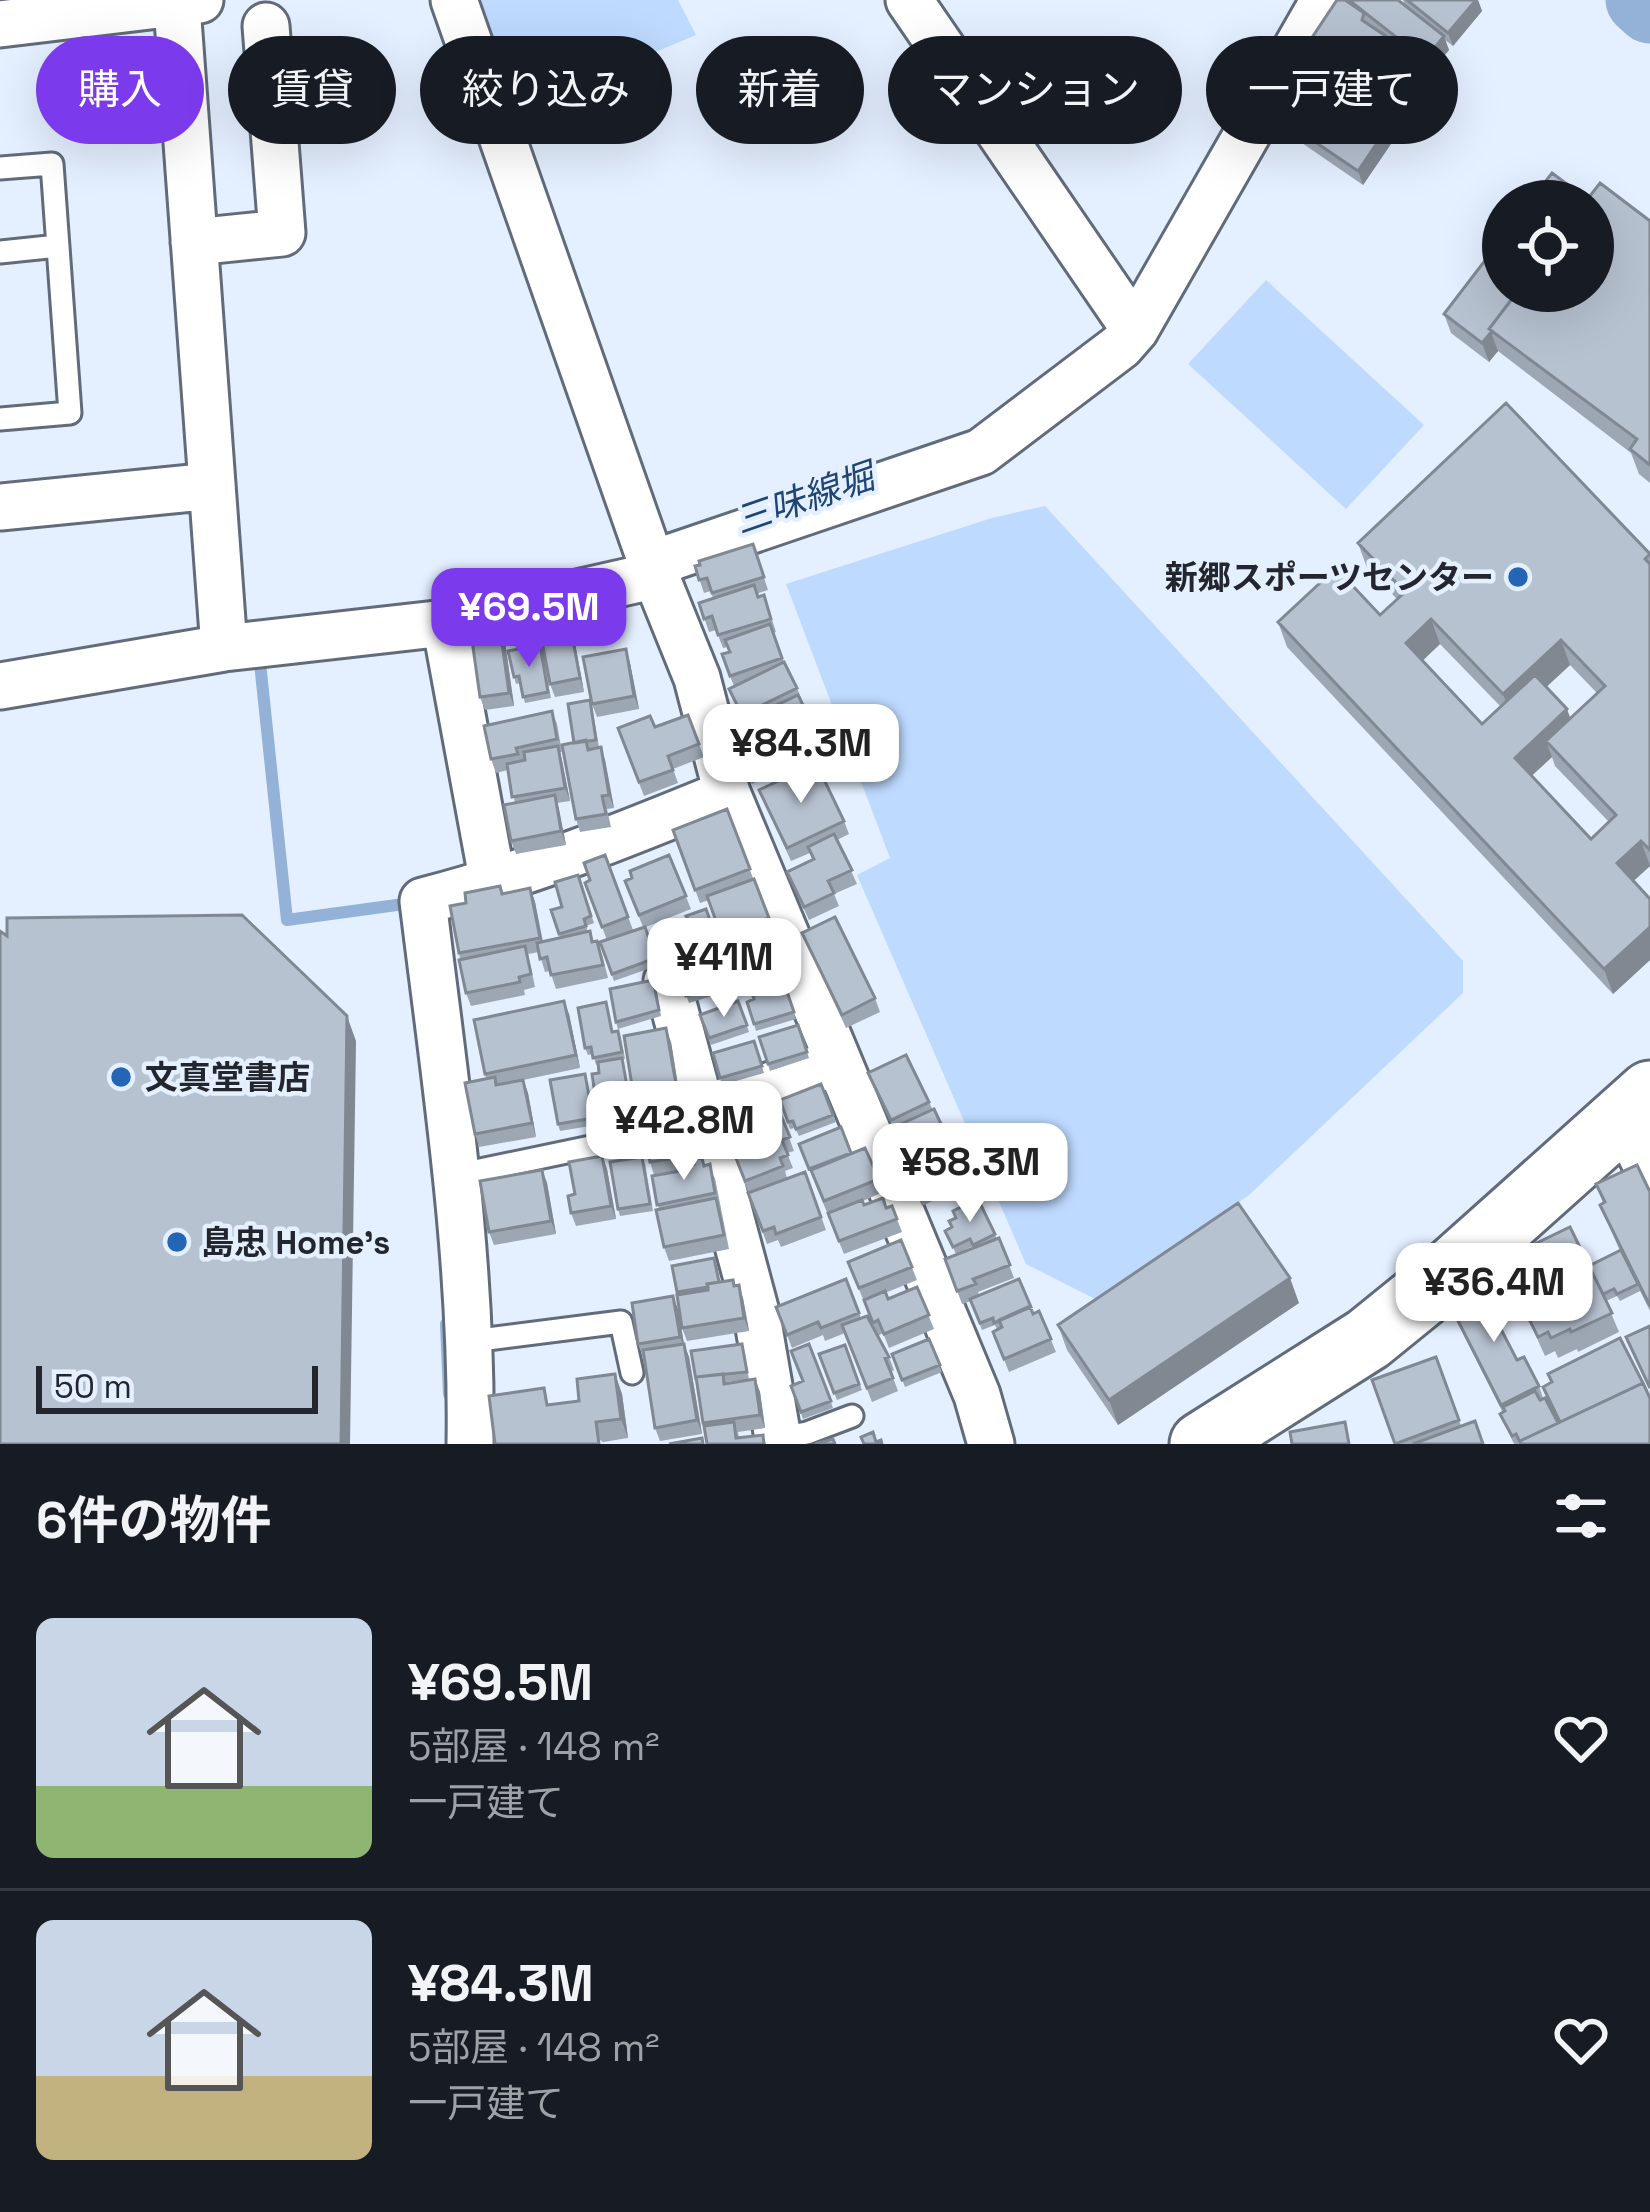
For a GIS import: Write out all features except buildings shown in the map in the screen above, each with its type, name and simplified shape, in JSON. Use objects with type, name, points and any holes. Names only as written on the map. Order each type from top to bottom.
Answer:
[{"type":"street","points":[[454,0],[697,679],[727,794],[976,1395],[991,1444]]},
{"type":"street","points":[[909,0],[1135,330]]},
{"type":"street","points":[[659,580],[672,557],[981,452],[1121,346],[1135,330],[1324,0]]},
{"type":"street","points":[[0,24],[189,3],[194,242],[224,648]]},
{"type":"street","points":[[194,242],[282,233],[266,26]]},
{"type":"street","points":[[0,507],[212,486]]},
{"type":"street","points":[[0,686],[224,648],[445,622],[639,579],[659,580]]},
{"type":"street","points":[[445,622],[493,883]]},
{"type":"street","points":[[470,1444],[472,1341],[448,1027],[423,901],[585,851],[727,794]]},
{"type":"street","points":[[667,981],[757,1316],[779,1441]]},
{"type":"street","points":[[704,1109],[837,1061]]},
{"type":"street","points":[[1202,1444],[1368,1339],[1641,1128]]},
{"type":"lane","points":[[0,168],[52,164],[70,413],[0,419]]},
{"type":"lane","points":[[0,251],[58,246]]},
{"type":"lane","points":[[456,1174],[624,1140]]},
{"type":"lane","points":[[472,1341],[621,1322],[632,1373]]},
{"type":"lane","points":[[779,1441],[852,1416]]},
{"type":"shaded area","points":[[481,0],[678,0],[696,35],[672,45],[672,36],[493,36]]},
{"type":"shaded area","points":[[1266,280],[1424,425],[1346,509],[1188,364]]},
{"type":"shaded area","points":[[1045,506],[1463,961],[1463,993],[1249,1195],[1099,1301],[1026,1264],[857,875],[890,858],[786,584],[992,518]]},
{"type":"waterway","points":[[1640,0],[1650,9]]},
{"type":"waterway","points":[[260,663],[287,920],[404,904],[405,916]]},
{"type":"waterway","points":[[446,1324],[449,1394]]},
{"type":"place","name":"新郷スポーツセンター","points":[[1518,577]]},
{"type":"place","name":"文真堂書店","points":[[121,1077]]},
{"type":"place","name":"島忠 Home's","points":[[177,1242]]},
{"type":"water label","name":"三味線堀","points":[[804,498]]}]
